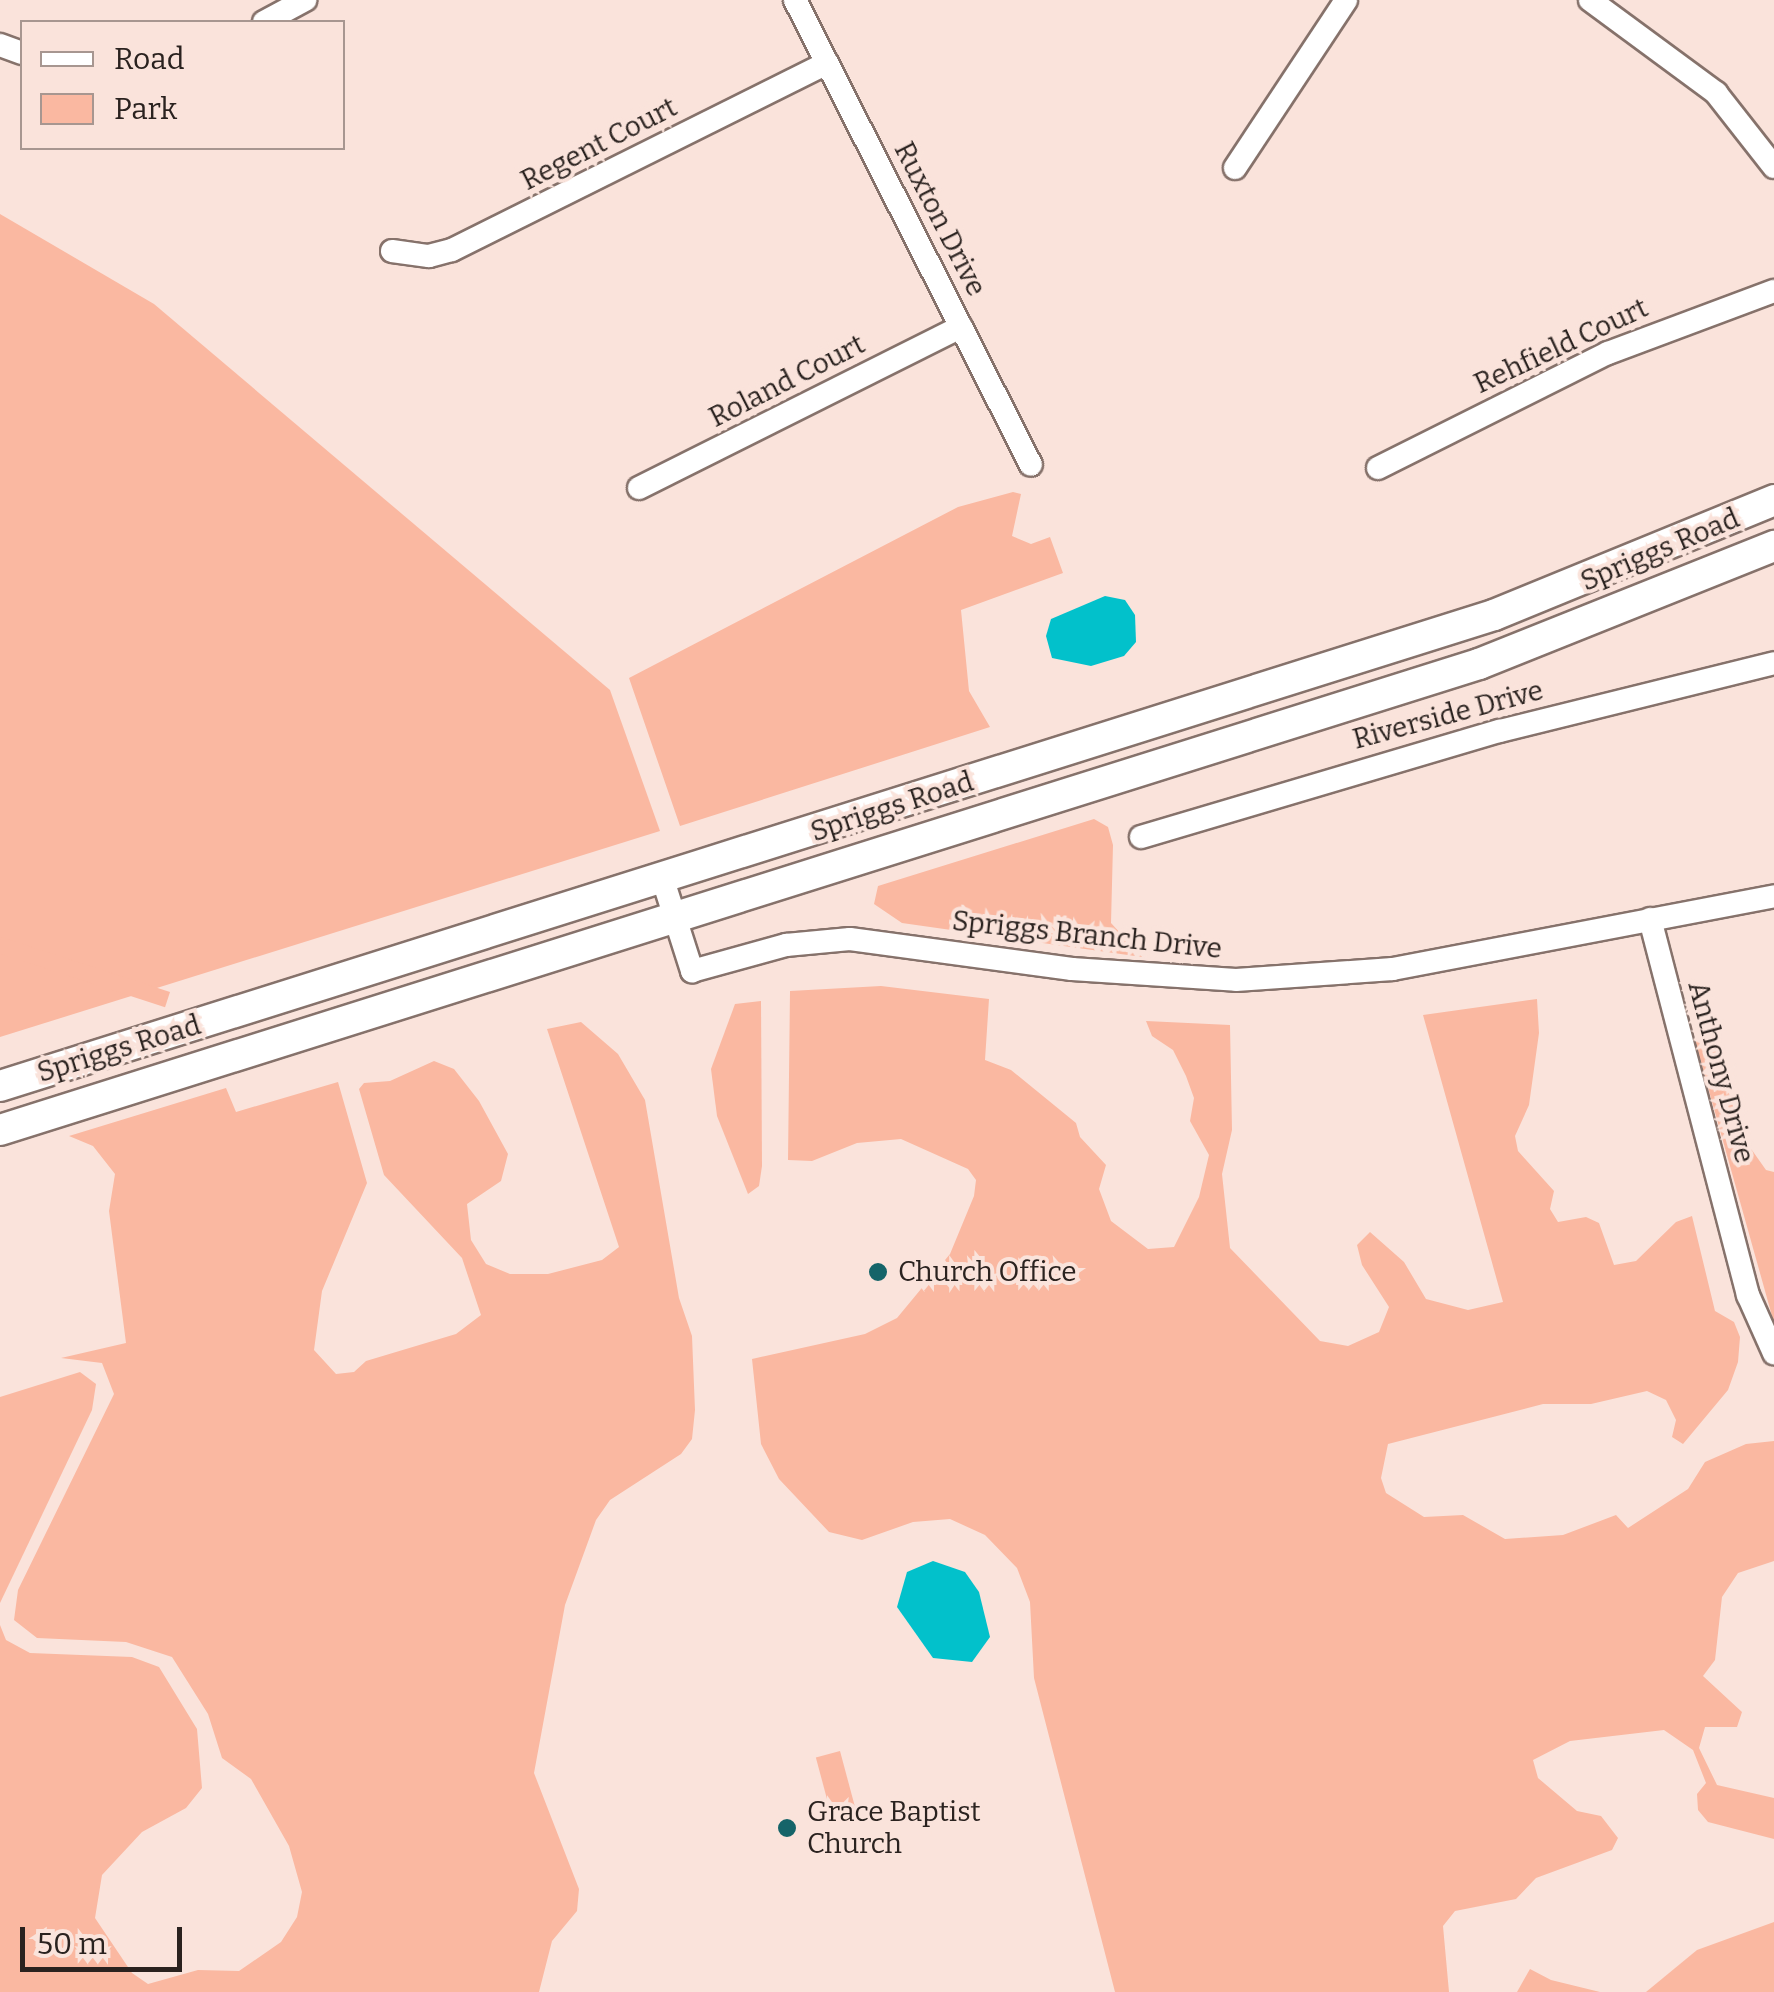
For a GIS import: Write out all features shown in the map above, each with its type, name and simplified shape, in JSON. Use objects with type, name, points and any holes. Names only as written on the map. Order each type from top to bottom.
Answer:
[{"type":"main road","name":"Spriggs Road","points":[[0,1086],[1494,615],[1774,500]]},
{"type":"main road","name":"Spriggs Road","points":[[0,1130],[1479,664],[1774,546]]},
{"type":"street","points":[[268,20],[305,0]]},
{"type":"street","name":"Ruxton Drive","points":[[795,0],[1032,466]]},
{"type":"street","points":[[1235,168],[1346,0]]},
{"type":"street","points":[[1593,1],[1716,92],[1774,167]]},
{"type":"street","name":"Regent Court","points":[[392,250],[429,256],[452,250],[827,63]]},
{"type":"street","name":"Rehfield Court","points":[[1378,468],[1608,353],[1774,291]]},
{"type":"street","name":"Roland Court","points":[[640,488],[961,327]]},
{"type":"street","name":"Riverside Drive","points":[[1141,837],[1500,730],[1774,663]]},
{"type":"street","points":[[663,880],[674,917]]},
{"type":"street","name":"Spriggs Branch Drive","points":[[674,917],[692,971],[786,944],[850,939],[1141,976],[1297,979],[1467,957],[1774,896]]},
{"type":"street","name":"Anthony Drive","points":[[1650,919],[1748,1295],[1774,1353]]},
{"type":"green space","points":[[0,214],[154,304],[610,690],[660,831],[0,1037]]},
{"type":"green space","points":[[1013,492],[1021,494],[1012,536],[1031,544],[1050,537],[1063,573],[961,610],[969,691],[990,727],[680,826],[629,678],[958,507]]},
{"type":"green space","points":[[1094,819],[1108,827],[1113,845],[1111,923],[1142,957],[902,923],[874,904],[878,886]]},
{"type":"green space","points":[[1,937],[170,992],[165,1007],[0,954]]},
{"type":"green space","points":[[881,986],[989,999],[985,1060],[1011,1070],[1076,1123],[1080,1137],[1106,1165],[1099,1189],[1111,1221],[1148,1249],[1174,1247],[1199,1197],[1209,1155],[1190,1121],[1194,1098],[1186,1076],[1173,1050],[1152,1036],[1146,1021],[1230,1025],[1232,1130],[1222,1174],[1230,1248],[1320,1341],[1348,1346],[1379,1332],[1389,1307],[1362,1265],[1357,1245],[1370,1232],[1404,1262],[1426,1299],[1468,1310],[1503,1302],[1423,1015],[1537,999],[1539,1033],[1529,1105],[1515,1136],[1518,1151],[1554,1191],[1550,1209],[1558,1222],[1586,1217],[1599,1223],[1614,1265],[1636,1261],[1676,1222],[1692,1216],[1715,1311],[1734,1322],[1740,1337],[1738,1362],[1728,1390],[1683,1444],[1672,1437],[1676,1420],[1666,1400],[1647,1391],[1591,1404],[1543,1404],[1388,1444],[1381,1478],[1386,1493],[1424,1517],[1463,1515],[1505,1539],[1563,1535],[1616,1515],[1628,1528],[1688,1489],[1705,1462],[1746,1444],[1774,1441],[1774,1561],[1738,1573],[1722,1597],[1715,1660],[1703,1676],[1742,1712],[1737,1727],[1705,1727],[1699,1748],[1717,1785],[1774,1798],[1774,1839],[1708,1822],[1698,1810],[1697,1794],[1706,1783],[1693,1750],[1664,1730],[1570,1741],[1533,1760],[1538,1778],[1577,1811],[1601,1816],[1618,1838],[1612,1850],[1536,1878],[1516,1899],[1455,1911],[1443,1926],[1449,1992],[1115,1992],[1034,1678],[1030,1602],[1017,1568],[985,1535],[950,1519],[913,1522],[862,1540],[829,1532],[779,1479],[761,1444],[752,1359],[865,1334],[897,1318],[950,1254],[974,1196],[976,1180],[968,1169],[901,1139],[857,1143],[812,1161],[788,1160],[790,991]]},
{"type":"green space","points":[[761,1001],[762,1166],[759,1186],[748,1194],[717,1116],[711,1069],[735,1004]]},
{"type":"green space","points":[[581,1022],[618,1054],[645,1100],[679,1298],[692,1336],[695,1410],[692,1439],[681,1454],[610,1500],[596,1520],[565,1605],[534,1773],[579,1889],[577,1911],[552,1941],[539,1992],[0,1992],[0,1625],[6,1640],[30,1653],[132,1657],[159,1667],[197,1729],[202,1788],[186,1808],[142,1832],[102,1875],[95,1918],[132,1973],[148,1984],[198,1970],[239,1971],[281,1942],[297,1917],[302,1892],[289,1846],[251,1779],[222,1758],[208,1714],[172,1657],[126,1642],[37,1638],[14,1620],[18,1590],[114,1394],[102,1363],[61,1358],[126,1343],[109,1211],[115,1174],[93,1146],[69,1136],[226,1088],[236,1112],[338,1082],[367,1183],[322,1291],[314,1350],[336,1374],[354,1372],[366,1361],[456,1334],[481,1315],[462,1258],[384,1175],[359,1089],[364,1083],[390,1081],[434,1061],[454,1069],[479,1101],[508,1154],[501,1181],[467,1204],[471,1240],[486,1264],[510,1274],[548,1274],[602,1260],[619,1247],[547,1029]]},
{"type":"green space","points":[[1713,1040],[1742,1136],[1766,1170],[1774,1172],[1774,1323],[1695,1041]]},
{"type":"green space","points":[[80,1372],[96,1384],[92,1410],[0,1603],[0,1397]]},
{"type":"green space","points":[[840,1751],[856,1812],[832,1818],[816,1757]]},
{"type":"green space","points":[[1774,1922],[1774,1992],[1646,1992],[1697,1950]]},
{"type":"green space","points":[[1530,1969],[1551,1980],[1600,1992],[1517,1992]]},
{"type":"water","points":[[1105,596],[1125,600],[1135,615],[1136,642],[1124,656],[1091,666],[1052,658],[1046,636],[1051,619]]},
{"type":"water","points":[[933,1561],[965,1572],[979,1592],[990,1637],[972,1662],[933,1658],[897,1607],[907,1572]]},
{"type":"place","name":"Church Office","points":[[878,1272]]},
{"type":"place","name":"Grace Baptist Church","points":[[787,1828]]}]
